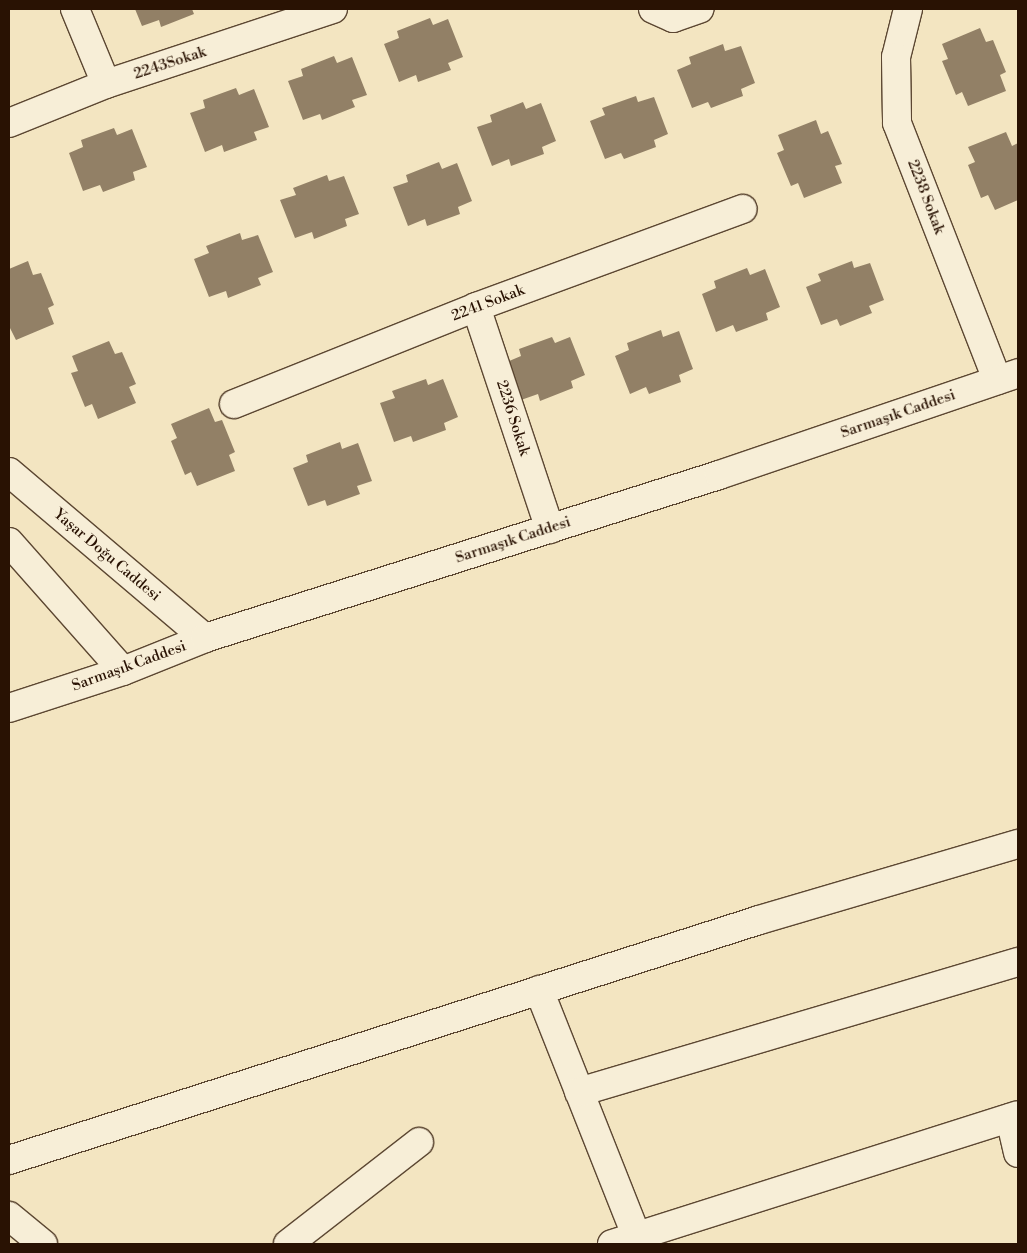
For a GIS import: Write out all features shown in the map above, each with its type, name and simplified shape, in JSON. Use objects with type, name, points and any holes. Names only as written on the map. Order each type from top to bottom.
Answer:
[{"type":"street","points":[[75,9],[106,84]]},
{"type":"street","name":"2243Sokak","points":[[9,123],[106,84],[333,9]]},
{"type":"street","points":[[653,9],[673,18],[699,9]]},
{"type":"street","name":"2238 Sokak","points":[[908,9],[896,57],[897,123],[1008,376]]},
{"type":"street","name":"2241 Sokak","points":[[234,404],[476,307],[743,209]]},
{"type":"street","name":"2236 Sokak","points":[[476,307],[550,529]]},
{"type":"street","name":"Sarmaşık Caddesi","points":[[9,708],[123,671],[205,638],[550,529],[1008,376]]},
{"type":"street","name":"Yaşar Doğu Caddesi","points":[[9,472],[205,638]]},
{"type":"street","points":[[9,542],[123,671]]},
{"type":"street","points":[[9,1160],[539,990],[1018,844]]},
{"type":"street","points":[[579,1092],[1018,962]]},
{"type":"street","points":[[539,990],[579,1092],[625,1241],[1014,1116],[1018,1153]]},
{"type":"street","points":[[288,1244],[420,1142]]},
{"type":"street","points":[[9,1216],[43,1244]]},
{"type":"building","points":[[135,9],[192,9],[194,14],[161,27],[159,20],[142,26]]},
{"type":"building","points":[[430,18],[433,25],[448,19],[463,57],[448,63],[451,70],[418,82],[416,75],[399,82],[384,44],[399,38],[397,31]]},
{"type":"building","points":[[980,28],[986,42],[993,40],[1006,72],[1000,75],[1006,91],[968,106],[962,92],[956,95],[942,61],[948,59],[942,44]]},
{"type":"building","points":[[723,44],[725,51],[741,46],[755,83],[741,89],[743,96],[711,108],[708,102],[692,108],[677,70],[691,64],[689,57]]},
{"type":"building","points":[[334,56],[337,63],[352,57],[367,95],[352,100],[355,107],[322,120],[320,114],[303,120],[288,81],[303,76],[301,69]]},
{"type":"building","points":[[236,88],[239,95],[254,89],[269,127],[254,132],[257,140],[224,152],[222,145],[205,152],[190,113],[205,108],[203,100]]},
{"type":"building","points":[[636,96],[638,102],[654,97],[668,134],[654,140],[656,147],[624,159],[621,153],[605,159],[590,121],[605,115],[602,108]]},
{"type":"building","points":[[523,102],[526,109],[541,103],[556,141],[542,147],[544,154],[511,166],[509,159],[492,166],[477,127],[492,122],[490,115]]},
{"type":"building","points":[[816,120],[821,134],[828,131],[842,164],[835,166],[842,183],[804,198],[798,183],[791,186],[777,153],[784,150],[778,135]]},
{"type":"building","points":[[114,128],[117,135],[132,129],[147,167],[133,172],[135,180],[103,192],[100,185],[83,191],[69,153],[83,147],[81,140]]},
{"type":"building","points":[[1006,132],[1012,146],[1018,143],[1018,200],[995,210],[988,195],[981,198],[968,165],[975,162],[968,147]]},
{"type":"building","points":[[439,162],[442,169],[457,163],[472,201],[458,207],[460,214],[427,226],[425,219],[408,226],[393,187],[408,182],[406,175]]},
{"type":"building","points":[[327,175],[329,181],[344,176],[359,214],[345,219],[347,226],[314,239],[312,232],[295,238],[280,200],[296,195],[293,188]]},
{"type":"building","points":[[240,233],[242,240],[258,235],[273,272],[258,278],[261,285],[228,298],[226,291],[209,297],[194,259],[209,253],[206,246]]},
{"type":"building","points":[[28,261],[33,275],[41,273],[54,305],[48,308],[54,324],[16,340],[9,326],[9,269]]},
{"type":"building","points":[[852,261],[854,268],[870,263],[884,300],[869,306],[872,313],[840,326],[837,319],[821,325],[806,287],[821,281],[818,274]]},
{"type":"building","points":[[747,268],[750,275],[765,269],[780,307],[766,313],[768,320],[736,332],[733,325],[716,332],[702,294],[716,288],[714,281]]},
{"type":"building","points":[[661,330],[663,337],[679,331],[693,369],[679,375],[681,382],[649,394],[646,387],[630,394],[615,356],[629,350],[627,343]]},
{"type":"building","points":[[552,337],[555,343],[570,337],[585,375],[571,381],[573,388],[540,401],[538,394],[521,400],[507,362],[521,356],[519,349]]},
{"type":"building","points":[[109,341],[115,354],[122,352],[136,384],[129,387],[136,403],[98,419],[92,404],[85,407],[71,373],[78,371],[72,356]]},
{"type":"building","points":[[426,379],[428,385],[443,379],[458,417],[444,423],[446,430],[413,442],[411,436],[394,442],[380,403],[395,398],[392,391]]},
{"type":"building","points":[[209,408],[215,422],[222,420],[235,452],[229,455],[235,471],[197,486],[191,472],[185,475],[171,441],[177,438],[171,424]]},
{"type":"building","points":[[340,442],[342,449],[358,443],[372,481],[357,486],[360,494],[327,506],[325,500],[308,506],[293,468],[308,462],[306,455]]}]
